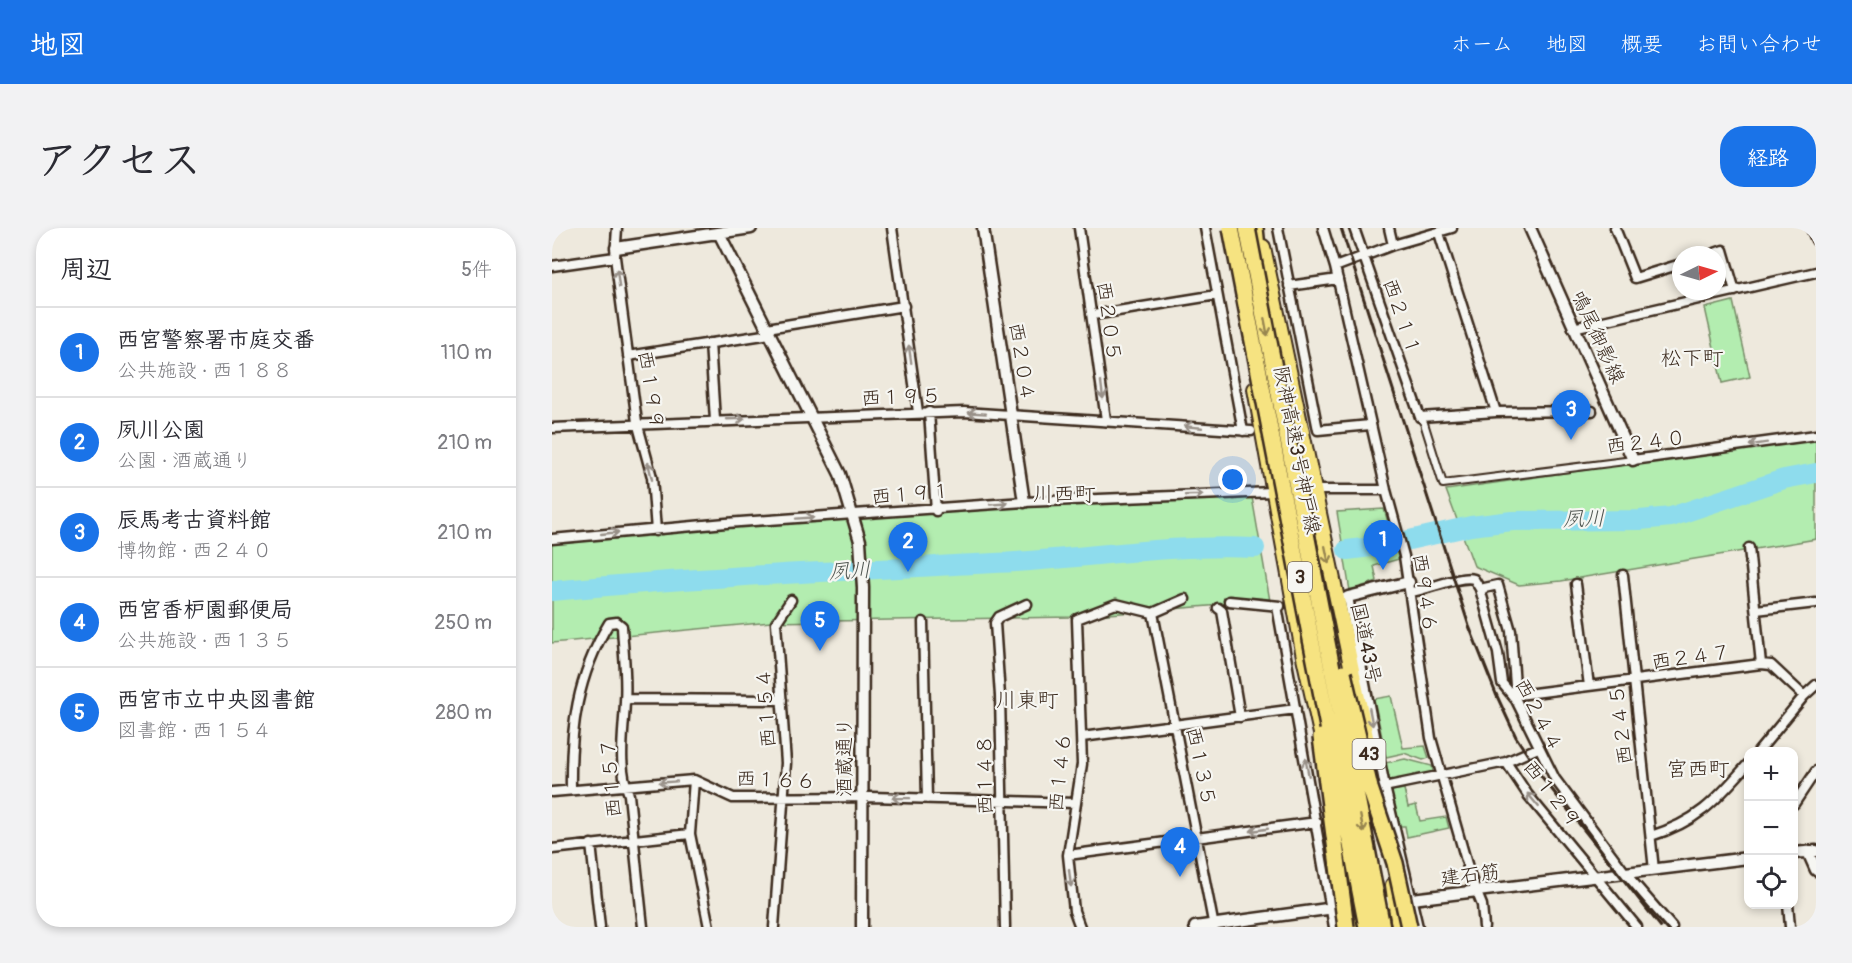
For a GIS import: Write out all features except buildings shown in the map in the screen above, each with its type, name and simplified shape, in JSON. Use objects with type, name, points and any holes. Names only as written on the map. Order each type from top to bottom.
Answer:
[{"type":"highway","name":"43","points":[[1224,228],[1304,657],[1335,797],[1357,927]]},
{"type":"highway","name":"阪神高速3号神戸線","points":[[1231,228],[1367,927]]},
{"type":"highway","name":"阪神高速3号神戸線","points":[[1247,228],[1382,927]]},
{"type":"highway","points":[[1257,228],[1261,299]]},
{"type":"highway","name":"国道43号","points":[[1257,228],[1324,490],[1381,788],[1400,927]]},
{"type":"highway","points":[[1324,623],[1342,668],[1370,788],[1395,863],[1408,927]]},
{"type":"highway","points":[[1310,631],[1328,798],[1346,927]]},
{"type":"street","name":"西１９９","points":[[617,228],[615,252],[628,356],[637,423],[652,477],[656,530]]},
{"type":"street","points":[[552,266],[719,232],[751,228]]},
{"type":"street","points":[[892,228],[918,412]]},
{"type":"street","name":"西２０４","points":[[983,228],[1025,504]]},
{"type":"street","name":"西２０５","points":[[1078,228],[1093,315],[1106,420]]},
{"type":"street","points":[[1093,315],[1217,295],[1205,228]]},
{"type":"street","points":[[1278,228],[1317,430],[1370,425]]},
{"type":"street","name":"西９４６","points":[[1323,228],[1338,279],[1370,425],[1404,556],[1410,587],[1415,642],[1440,776],[1482,904],[1484,927]]},
{"type":"street","name":"西２１１","points":[[1354,228],[1443,484]]},
{"type":"street","points":[[1389,228],[1393,245]]},
{"type":"street","points":[[1335,267],[1393,245],[1452,228]]},
{"type":"street","name":"鳴尾御影線","points":[[1530,228],[1633,460]]},
{"type":"street","points":[[1615,228],[1635,278],[1672,267]]},
{"type":"street","points":[[1811,228],[1816,240]]},
{"type":"street","name":"酒蔵通り","points":[[719,232],[840,474],[849,518],[862,553],[862,927]]},
{"type":"street","points":[[1439,233],[1496,412]]},
{"type":"street","points":[[1726,260],[1735,291]]},
{"type":"street","points":[[1573,328],[1816,272]]},
{"type":"street","points":[[1289,286],[1338,279]]},
{"type":"street","name":"西１９５","points":[[552,428],[929,412],[1011,414],[1247,431],[1217,295]]},
{"type":"street","points":[[628,356],[710,343],[903,306]]},
{"type":"street","points":[[710,343],[715,420]]},
{"type":"street","points":[[1422,420],[1496,412],[1592,411]]},
{"type":"street","points":[[929,412],[936,509]]},
{"type":"street","name":"西２４０","points":[[1443,484],[1816,435]]},
{"type":"street","points":[[1324,490],[1386,490]]},
{"type":"street","name":"西１９１","points":[[552,539],[727,524],[849,518],[936,509],[1274,492]]},
{"type":"street","points":[[1749,548],[1761,664],[1771,665],[1804,696]]},
{"type":"street","name":"西２４５","points":[[1623,575],[1654,870]]},
{"type":"street","points":[[1418,927],[1413,899],[1381,788],[1346,598],[1468,578],[1474,579],[1480,589],[1498,585],[1511,631],[1517,697]]},
{"type":"street","points":[[1576,584],[1589,686]]},
{"type":"street","name":"西２４４","points":[[1480,589],[1498,653],[1502,683],[1517,697],[1538,748],[1555,779],[1626,874],[1672,927]]},
{"type":"street","points":[[1153,613],[1185,599]]},
{"type":"street","name":"西１５４","points":[[774,927],[786,763],[776,623],[791,600]]},
{"type":"street","points":[[1229,601],[1279,606],[1317,822],[1318,848],[1334,927]]},
{"type":"street","points":[[1756,610],[1816,603]]},
{"type":"street","name":"西１４８","points":[[1005,927],[995,623],[999,617],[1027,604]]},
{"type":"street","name":"西１４６","points":[[1080,927],[1074,911],[1068,855],[1082,764],[1077,619],[1116,604],[1153,613]]},
{"type":"street","points":[[1218,608],[1222,611],[1240,717]]},
{"type":"street","name":"西１３５","points":[[1153,613],[1199,838],[1214,926]]},
{"type":"street","name":"西１５７","points":[[571,790],[580,685],[609,623],[617,622],[622,626],[626,699],[621,750],[625,784],[629,795],[643,927]]},
{"type":"street","points":[[923,622],[927,799]]},
{"type":"street","name":"西２４７","points":[[1517,697],[1761,664]]},
{"type":"street","points":[[1762,747],[1804,696],[1816,685]]},
{"type":"street","points":[[626,699],[782,700]]},
{"type":"street","points":[[1082,737],[1175,727],[1296,709]]},
{"type":"street","points":[[1506,762],[1538,748]]},
{"type":"street","name":"西１２９","points":[[1335,797],[1506,762],[1528,795],[1636,927]]},
{"type":"street","points":[[1651,836],[1673,829],[1697,816],[1744,768]]},
{"type":"street","points":[[1795,801],[1816,771]]},
{"type":"street","points":[[694,780],[690,834],[709,927]]},
{"type":"street","name":"西１６６","points":[[552,792],[625,784],[694,780],[733,798],[1075,802]]},
{"type":"street","points":[[1068,855],[1317,822]]},
{"type":"street","points":[[552,849],[690,834]]},
{"type":"street","points":[[591,844],[600,927]]},
{"type":"street","points":[[1812,851],[1816,870]]},
{"type":"street","name":"建石筋","points":[[1195,927],[1354,905],[1744,859]]},
{"type":"street","points":[[1788,909],[1790,927]]},
{"type":"green space","points":[[1733,301],[1750,377],[1722,383],[1705,308]]},
{"type":"green space","points":[[1816,437],[1816,539],[1561,581],[1519,585],[1474,566],[1446,490]]},
{"type":"green space","points":[[1224,496],[1234,500],[1252,497],[1270,601],[1072,617],[771,622],[552,643],[552,543],[804,520]]},
{"type":"green space","points":[[1384,509],[1399,559],[1374,566],[1377,581],[1350,591],[1337,512]]},
{"type":"green space","points":[[1391,696],[1403,748],[1425,746],[1429,758],[1423,760],[1404,753],[1386,757],[1374,699]]},
{"type":"green space","points":[[1405,759],[1432,766],[1433,772],[1390,781],[1385,763]]},
{"type":"green space","points":[[1404,789],[1408,807],[1416,805],[1420,821],[1446,817],[1449,828],[1407,837],[1405,826],[1400,826],[1391,791]]},
{"type":"waterway","name":"夙川","points":[[1347,550],[1387,545],[1471,526],[1512,521],[1640,520],[1671,517],[1784,479],[1816,473]]},
{"type":"waterway","name":"夙川","points":[[552,591],[725,577],[1015,562],[1165,549],[1255,548]]},
{"type":"railway","points":[[1341,228],[1469,626],[1496,694],[1516,737],[1542,777],[1661,927]]},
{"type":"place","name":"辰馬考古資料館","points":[[1571,440]]},
{"type":"place","name":"西宮警察署市庭交番","points":[[1383,570]]},
{"type":"place","name":"夙川公園","points":[[908,572]]},
{"type":"place","name":"西宮市立中央図書館","points":[[820,651]]},
{"type":"place","name":"西宮香枦園郵便局","points":[[1180,877]]},
{"type":"district","name":"松下町","points":[[1692,358]]},
{"type":"district","name":"川西町","points":[[1064,494]]},
{"type":"district","name":"川東町","points":[[1027,700]]},
{"type":"district","name":"宮西町","points":[[1698,769]]}]
